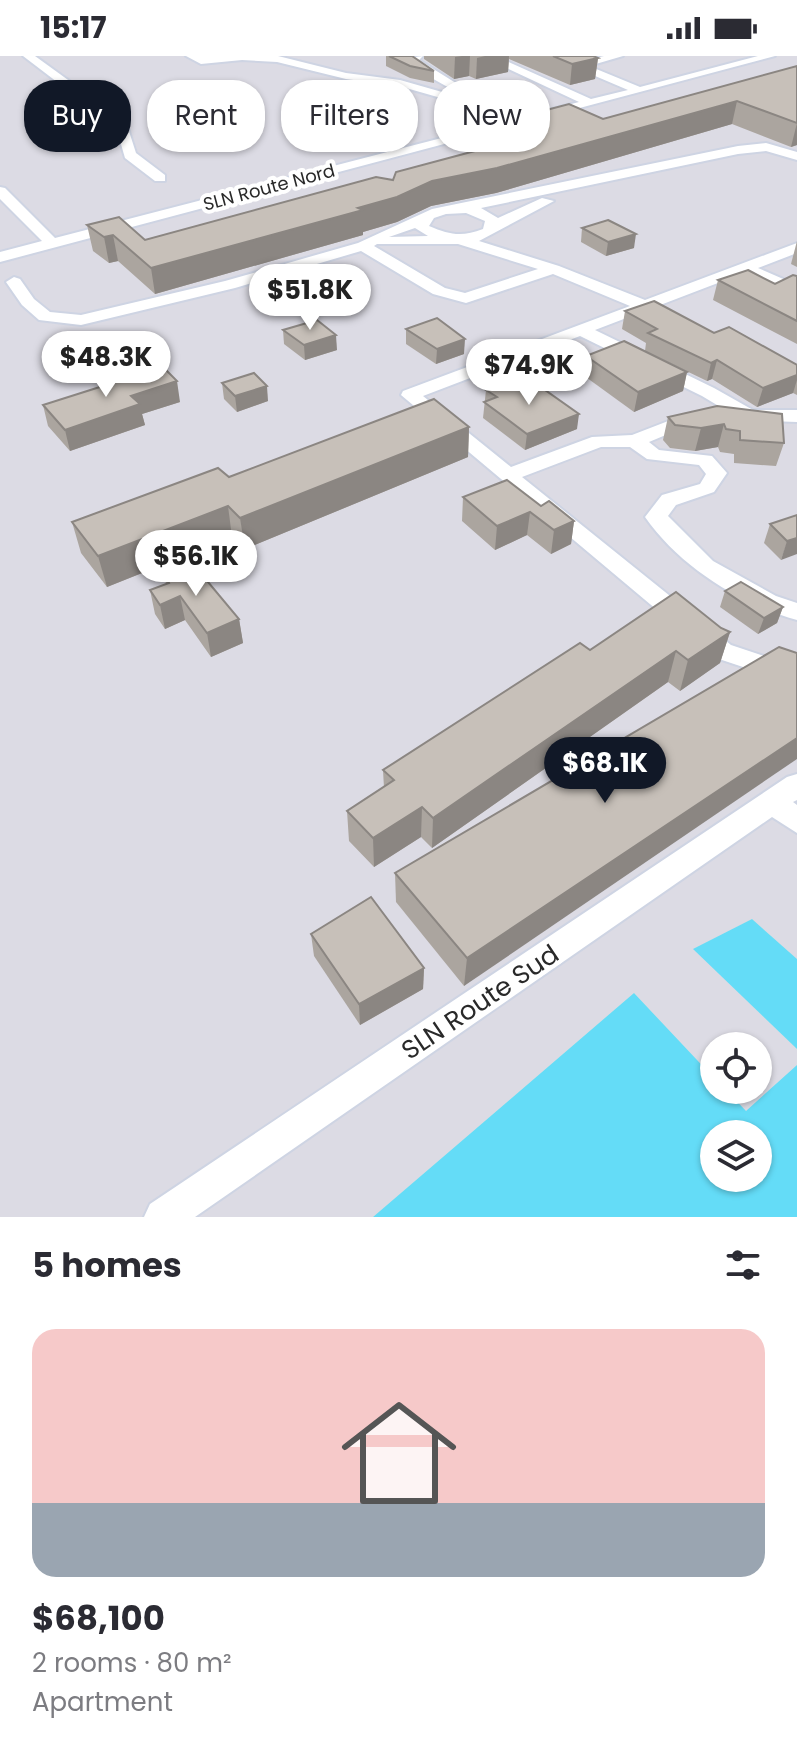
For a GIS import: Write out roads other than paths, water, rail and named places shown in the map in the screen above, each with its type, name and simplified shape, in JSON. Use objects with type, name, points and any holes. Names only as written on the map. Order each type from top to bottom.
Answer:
[{"type":"lane","points":[[28,56],[122,125],[130,155],[160,178]]},
{"type":"lane","points":[[191,56],[201,61],[242,57],[277,59],[434,92]]},
{"type":"lane","points":[[316,56],[351,72],[346,76]]},
{"type":"lane","points":[[418,56],[412,60],[444,80]]},
{"type":"lane","points":[[486,56],[590,103]]},
{"type":"lane","points":[[618,56],[578,65],[638,90]]},
{"type":"lane","name":"SLN Route Nord","points":[[550,113],[770,56]]},
{"type":"lane","name":"SLN Route Nord","points":[[0,257],[344,173],[434,146]]},
{"type":"lane","points":[[367,244],[439,211],[594,182],[738,150],[766,147],[797,156]]},
{"type":"lane","points":[[461,240],[478,237],[493,226],[594,182]]},
{"type":"lane","points":[[0,191],[52,243]]},
{"type":"lane","points":[[458,209],[487,216],[493,226],[534,263]]},
{"type":"lane","points":[[422,218],[422,228],[430,234],[461,240],[554,269],[645,306]]},
{"type":"lane","points":[[14,282],[28,302],[45,316],[81,320],[207,291],[367,244],[444,238]]},
{"type":"lane","points":[[367,244],[439,291],[466,298],[554,269]]},
{"type":"lane","points":[[797,248],[410,395],[722,651],[797,676]]},
{"type":"lane","points":[[745,268],[797,291]]},
{"type":"lane","points":[[581,330],[708,392],[749,416]]},
{"type":"lane","points":[[676,424],[708,392]]},
{"type":"lane","points":[[508,475],[599,441],[635,441],[676,424],[749,416],[797,416]]},
{"type":"lane","points":[[635,441],[654,455],[705,460],[717,473],[707,488],[669,500],[656,517],[705,566],[768,602],[797,612]]},
{"type":"lane","name":"SLN Route Sud","points":[[163,1217],[789,803]]},
{"type":"water","points":[[752,919],[797,959],[797,1049],[693,949]]},
{"type":"water","points":[[634,993],[700,1063],[700,1104],[739,1104],[746,1111],[754,1104],[772,1104],[772,1088],[797,1065],[797,1217],[373,1217]]}]
